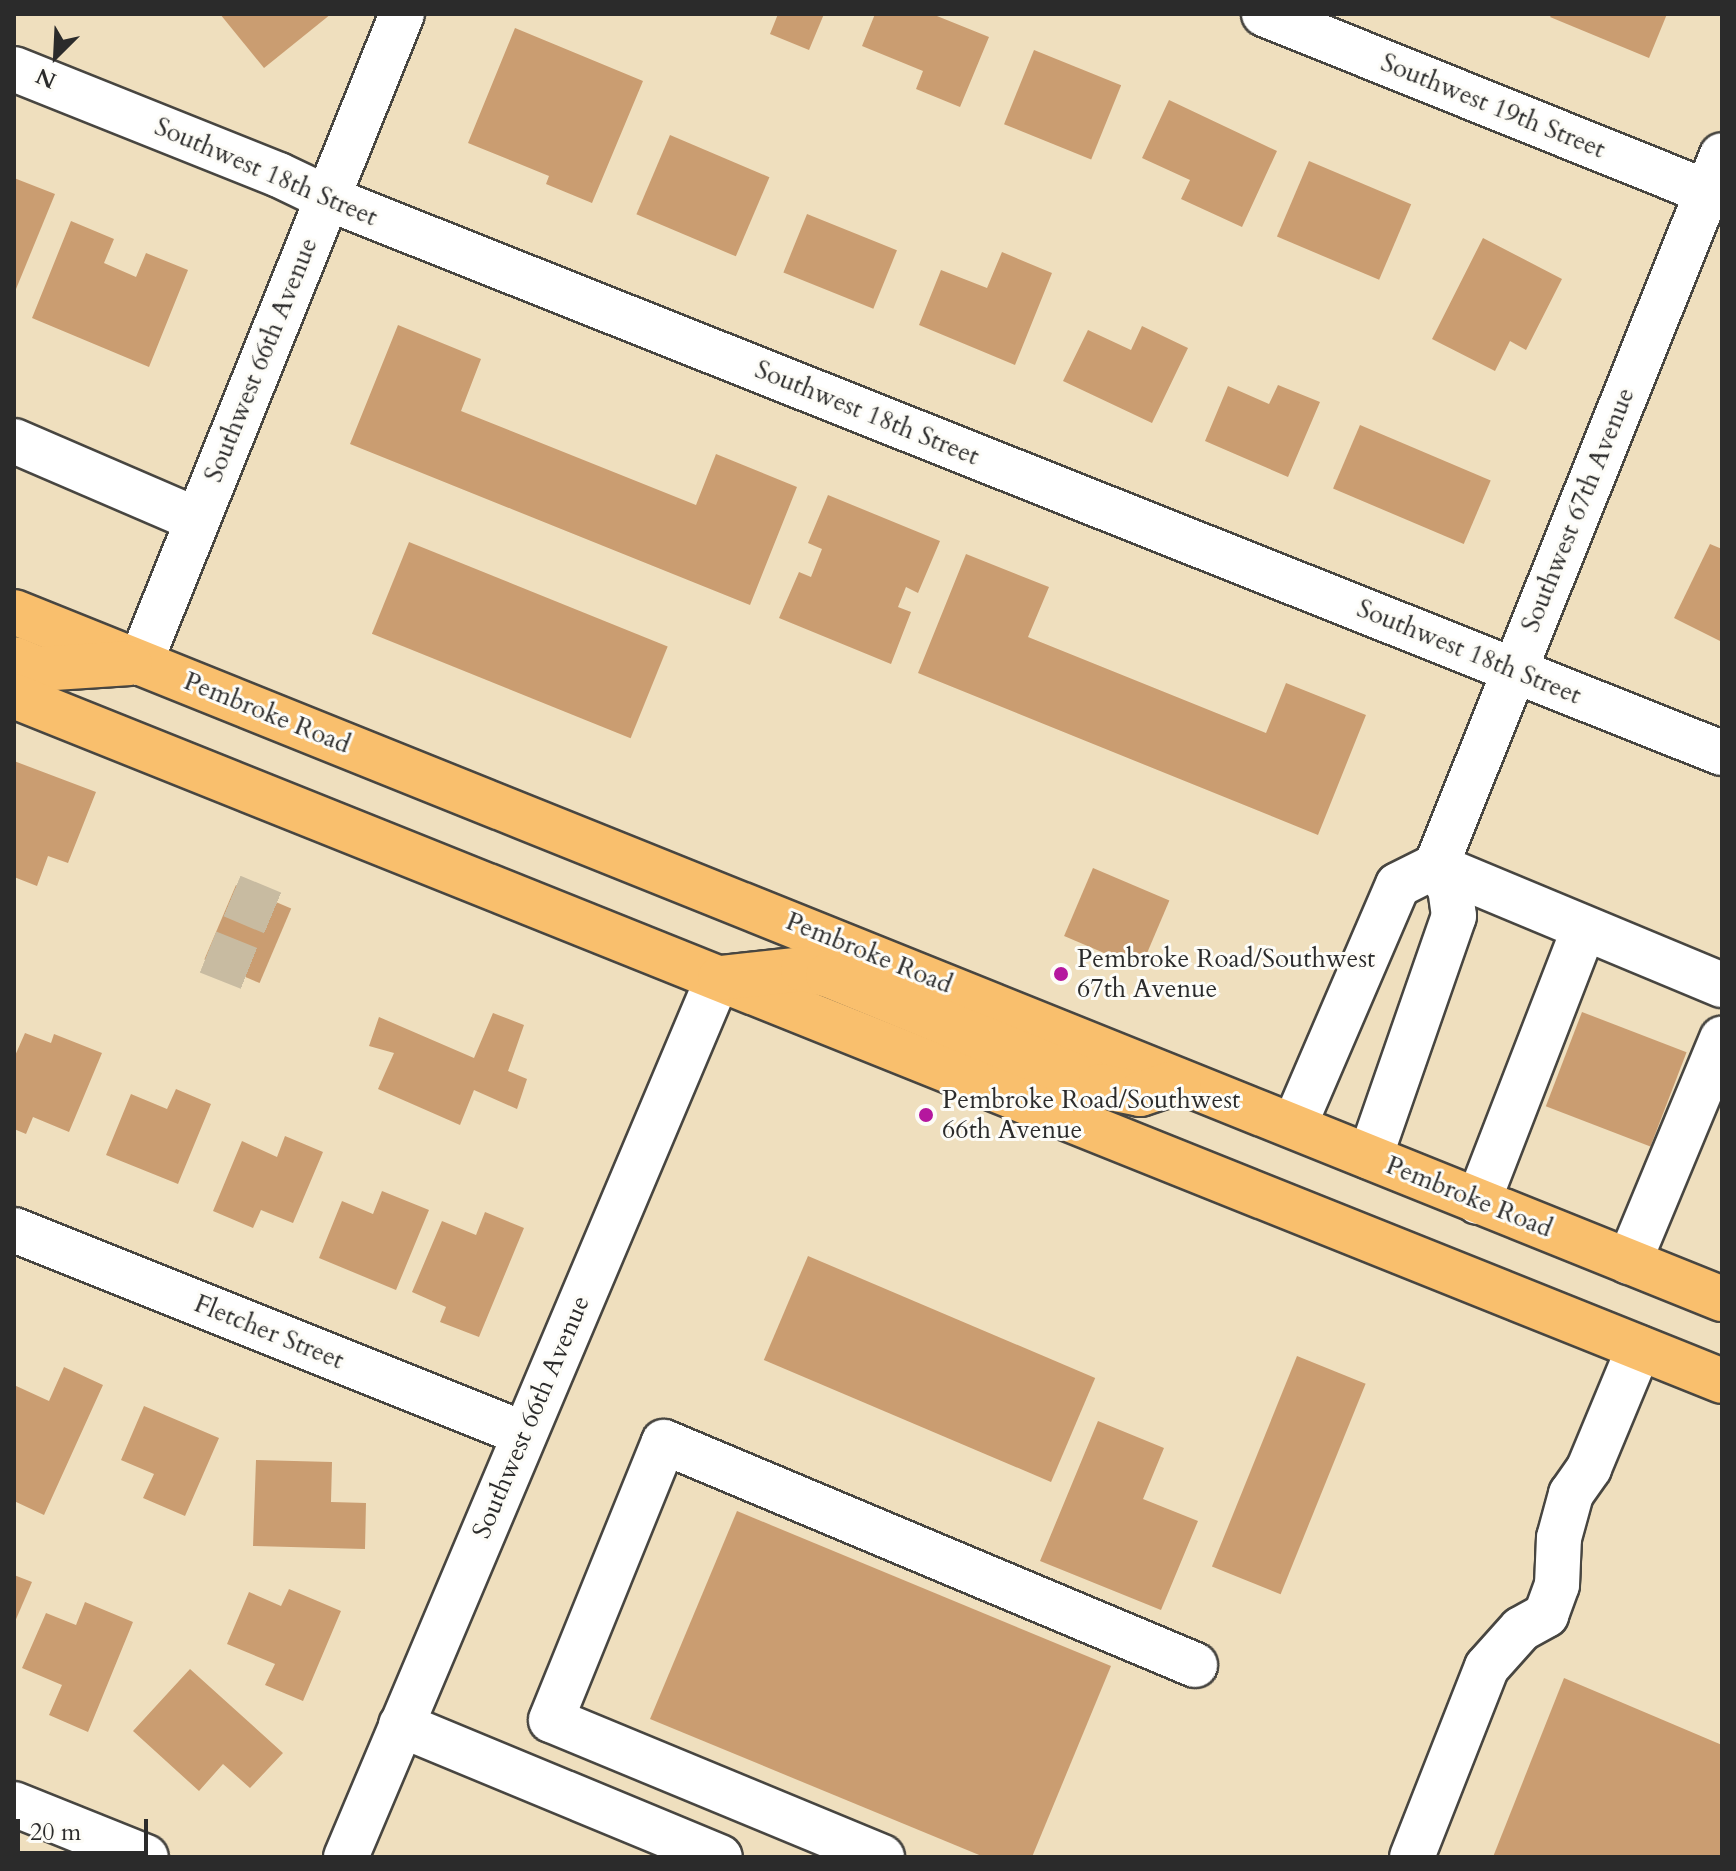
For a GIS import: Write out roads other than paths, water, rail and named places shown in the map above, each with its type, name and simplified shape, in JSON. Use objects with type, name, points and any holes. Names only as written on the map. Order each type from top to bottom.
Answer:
[{"type":"main road","name":"Pembroke Road","points":[[14,612],[939,981],[1722,1299]]},
{"type":"main road","points":[[14,659],[39,669],[140,663]]},
{"type":"main road","points":[[14,696],[1722,1381]]},
{"type":"main road","points":[[718,978],[803,969],[828,975],[1100,1086],[1140,1094],[1179,1081]]},
{"type":"street","name":"Southwest 66th Avenue","points":[[140,663],[402,14]]},
{"type":"street","name":"Southwest 19th Street","points":[[1264,14],[1717,181]]},
{"type":"street","name":"Southwest 18th Street","points":[[14,69],[279,175],[327,198],[1722,753]]},
{"type":"street","name":"Southwest 67th Avenue","points":[[1436,866],[1717,181]]},
{"type":"street","points":[[14,441],[197,520]]},
{"type":"street","points":[[1370,1157],[1454,916],[1450,889],[1436,866]]},
{"type":"street","points":[[1294,1126],[1398,885],[1436,866],[1722,985]]},
{"type":"street","points":[[1478,1202],[1584,929]]},
{"type":"street","name":"Southwest 66th Avenue","points":[[346,1857],[718,978]]},
{"type":"street","points":[[1629,1262],[1722,1039]]},
{"type":"street","name":"Fletcher Street","points":[[14,1230],[524,1434]]},
{"type":"street","points":[[1412,1857],[1487,1667],[1521,1629],[1546,1615],[1557,1585],[1559,1538],[1571,1494],[1589,1468],[1639,1348]]},
{"type":"street","points":[[882,1857],[551,1720],[664,1442],[1195,1665]]},
{"type":"street","points":[[401,1725],[720,1857]]},
{"type":"street","points":[[14,1804],[146,1857]]},
{"type":"tunnel","points":[[232,896],[287,919]]},
{"type":"tunnel","points":[[208,952],[263,974]]},
{"type":"place","name":"Pembroke Road/Southwest 67th Avenue","points":[[1061,974]]},
{"type":"place","name":"Pembroke Road/Southwest 66th Avenue","points":[[926,1115]]}]
